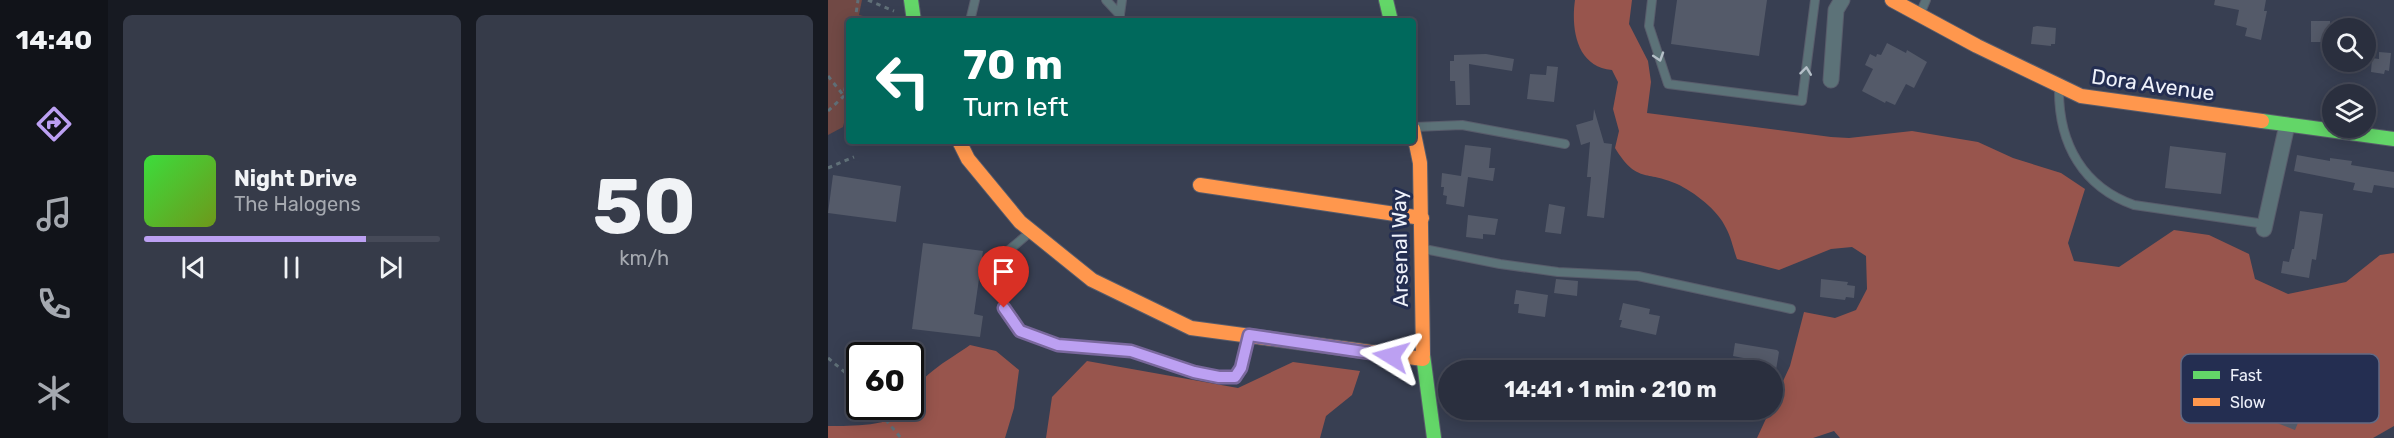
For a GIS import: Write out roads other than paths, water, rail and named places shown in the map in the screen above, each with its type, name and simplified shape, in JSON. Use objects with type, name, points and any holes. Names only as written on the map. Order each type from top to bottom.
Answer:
[{"type":"main road","points":[[1386,0],[1390,18]]},
{"type":"main road","name":"Dora Avenue","points":[[1892,0],[1977,46],[2080,96],[2394,139]]},
{"type":"main road","name":"Arsenal Way","points":[[1416,143],[1420,163],[1422,218],[1423,359],[1434,438]]},
{"type":"main road","points":[[960,144],[968,159],[1020,222],[1092,280],[1191,328],[1423,359]]},
{"type":"main road","points":[[1200,185],[1422,218]]},
{"type":"street","points":[[1831,81],[1836,10],[1842,0]]},
{"type":"street","points":[[2265,226],[2287,125]]},
{"type":"lane","points":[[971,18],[975,0]]},
{"type":"lane","points":[[1106,0],[1120,18]]},
{"type":"lane","points":[[1120,18],[1122,0]]},
{"type":"lane","points":[[1652,0],[1648,26],[1668,84],[1802,101],[1815,0]]},
{"type":"lane","points":[[1920,15],[1926,0]]},
{"type":"lane","points":[[2060,86],[2061,117],[2069,144],[2077,160],[2095,183],[2115,198],[2134,205],[2265,226]]},
{"type":"lane","points":[[1416,128],[1462,125],[1565,144]]},
{"type":"lane","points":[[1009,250],[1031,231]]},
{"type":"lane","points":[[1422,248],[1500,264],[1546,270],[1638,276],[1791,309]]},
{"type":"lane","points":[[1004,308],[1020,331],[1058,345],[1131,351],[1194,372],[1219,377],[1235,377],[1241,368],[1249,335]]}]
